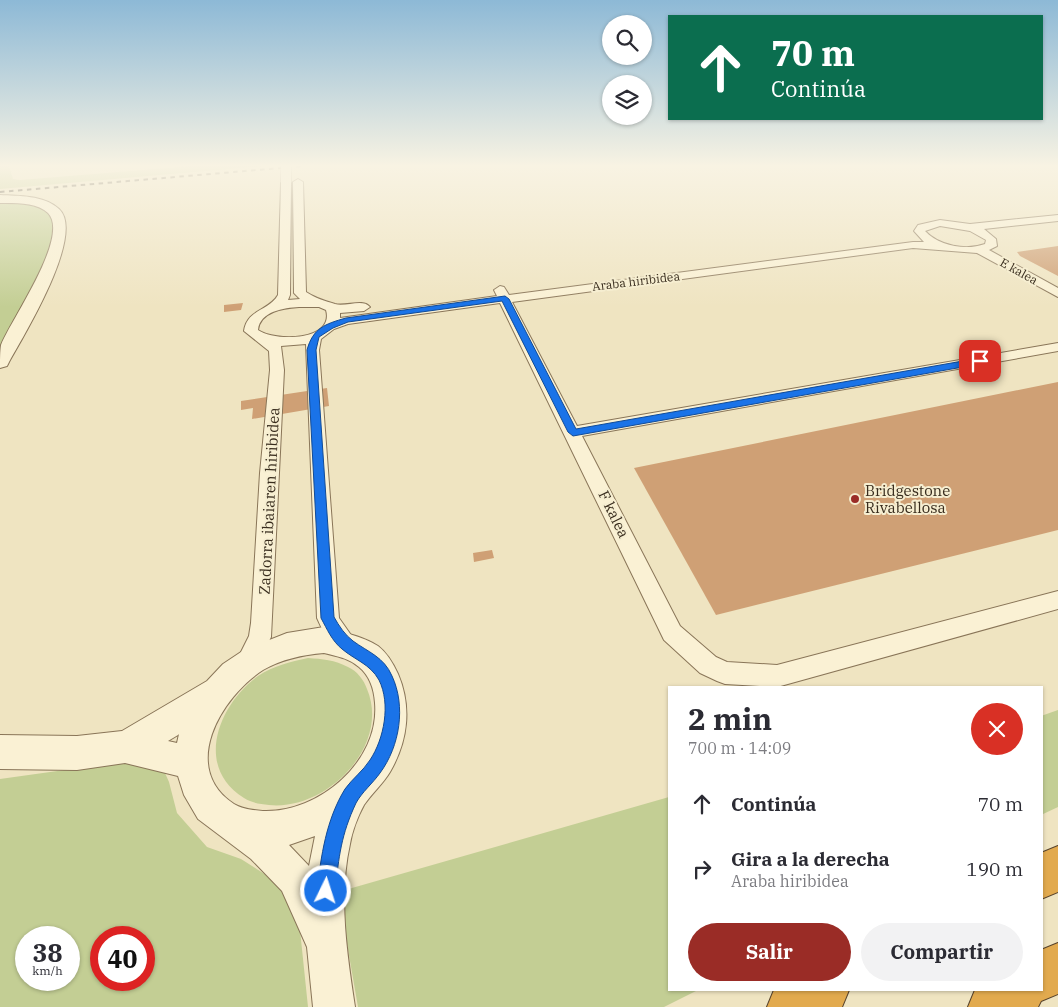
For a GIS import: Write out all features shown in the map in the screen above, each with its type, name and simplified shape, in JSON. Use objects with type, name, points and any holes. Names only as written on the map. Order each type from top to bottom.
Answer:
[{"type":"highway","points":[[1043,876],[1058,868]]},
{"type":"highway","points":[[1043,976],[1058,967]]},
{"type":"highway","points":[[792,1007],[823,991]]},
{"type":"highway","points":[[993,1007],[1019,991]]},
{"type":"street","points":[[0,362],[49,270],[62,226],[57,213]]},
{"type":"street","points":[[272,307],[280,302],[284,295],[291,213]]},
{"type":"street","points":[[296,213],[300,293],[312,302]]},
{"type":"street","points":[[967,226],[984,227],[1058,218]]},
{"type":"street","name":"Araba hiribidea","points":[[265,341],[290,342],[323,331],[346,320],[502,294],[898,238],[914,234],[920,231],[922,227],[940,223],[967,226]]},
{"type":"street","points":[[967,226],[980,231],[991,239]]},
{"type":"street","points":[[991,239],[997,234],[1058,226]]},
{"type":"street","points":[[920,231],[930,241],[944,246]]},
{"type":"street","points":[[980,250],[991,246],[991,239]]},
{"type":"street","name":"Araba hiribidea","points":[[272,307],[285,303],[312,302],[328,307],[354,308],[502,294],[913,245],[980,250]]},
{"type":"street","name":"E kalea","points":[[980,250],[1058,293]]},
{"type":"street","name":"F kalea","points":[[502,294],[672,632],[708,665],[725,673],[748,676],[777,676],[1058,600]]},
{"type":"street","name":"Zadorra ibaiaren hiribidea","points":[[247,664],[260,637],[262,623],[268,472],[277,370],[276,350],[265,341],[256,337],[251,331],[251,325],[262,312],[272,307]]},
{"type":"street","points":[[328,307],[333,312],[334,319],[323,331],[312,350],[328,618],[335,632],[347,645]]},
{"type":"street","points":[[573,432],[1058,347]]},
{"type":"street","points":[[125,747],[167,724],[220,689],[247,664],[272,650],[298,642],[324,640],[347,645],[370,658],[386,678],[393,704],[390,735],[376,766],[351,795],[322,815],[290,827],[258,830],[229,822]]},
{"type":"street","points":[[220,689],[204,712],[194,738],[191,764],[196,787],[209,808],[264,846],[295,878],[324,940]]},
{"type":"street","points":[[0,752],[76,753],[125,747],[191,764]]},
{"type":"street","points":[[334,1007],[324,940],[326,874],[331,843],[351,795]]},
{"type":"green space","points":[[0,213],[50,213],[55,226],[46,261],[27,301],[0,347]]},
{"type":"green space","points":[[308,658],[338,663],[354,671],[364,682],[372,711],[370,732],[362,752],[348,771],[331,786],[312,797],[291,804],[269,805],[250,801],[229,785],[219,770],[216,753],[217,736],[223,719],[232,703],[244,688],[258,676],[276,667]]},
{"type":"green space","points":[[1058,710],[1058,807],[1043,814],[1043,715]]},
{"type":"green space","points":[[136,760],[161,764],[169,782],[177,813],[207,847],[241,859],[277,882],[300,930],[308,1007],[0,1007],[0,779]]},
{"type":"green space","points":[[668,797],[668,991],[696,991],[664,1007],[358,1007],[338,892]]},
{"type":"building","points":[[1058,246],[1058,276],[1020,256],[1017,252]]},
{"type":"building","points":[[243,303],[241,310],[224,312],[224,305]]},
{"type":"building","name":"Bridgestone Rivabellosa","points":[[1058,382],[1058,530],[716,615],[634,468]]},
{"type":"building","points":[[327,388],[329,406],[252,419],[253,408],[241,410],[241,401]]},
{"type":"building","points":[[492,550],[494,558],[474,562],[473,553]]},
{"type":"place","name":"Bridgestone Rivabellosa","points":[[855,499]]},
{"type":"route","points":[[326,891],[326,874],[331,843],[351,795],[376,766],[390,735],[393,704],[386,678],[370,658],[347,645],[335,632],[328,618],[312,350],[315,336],[330,326],[346,320],[505,299],[573,432],[980,361]]}]
